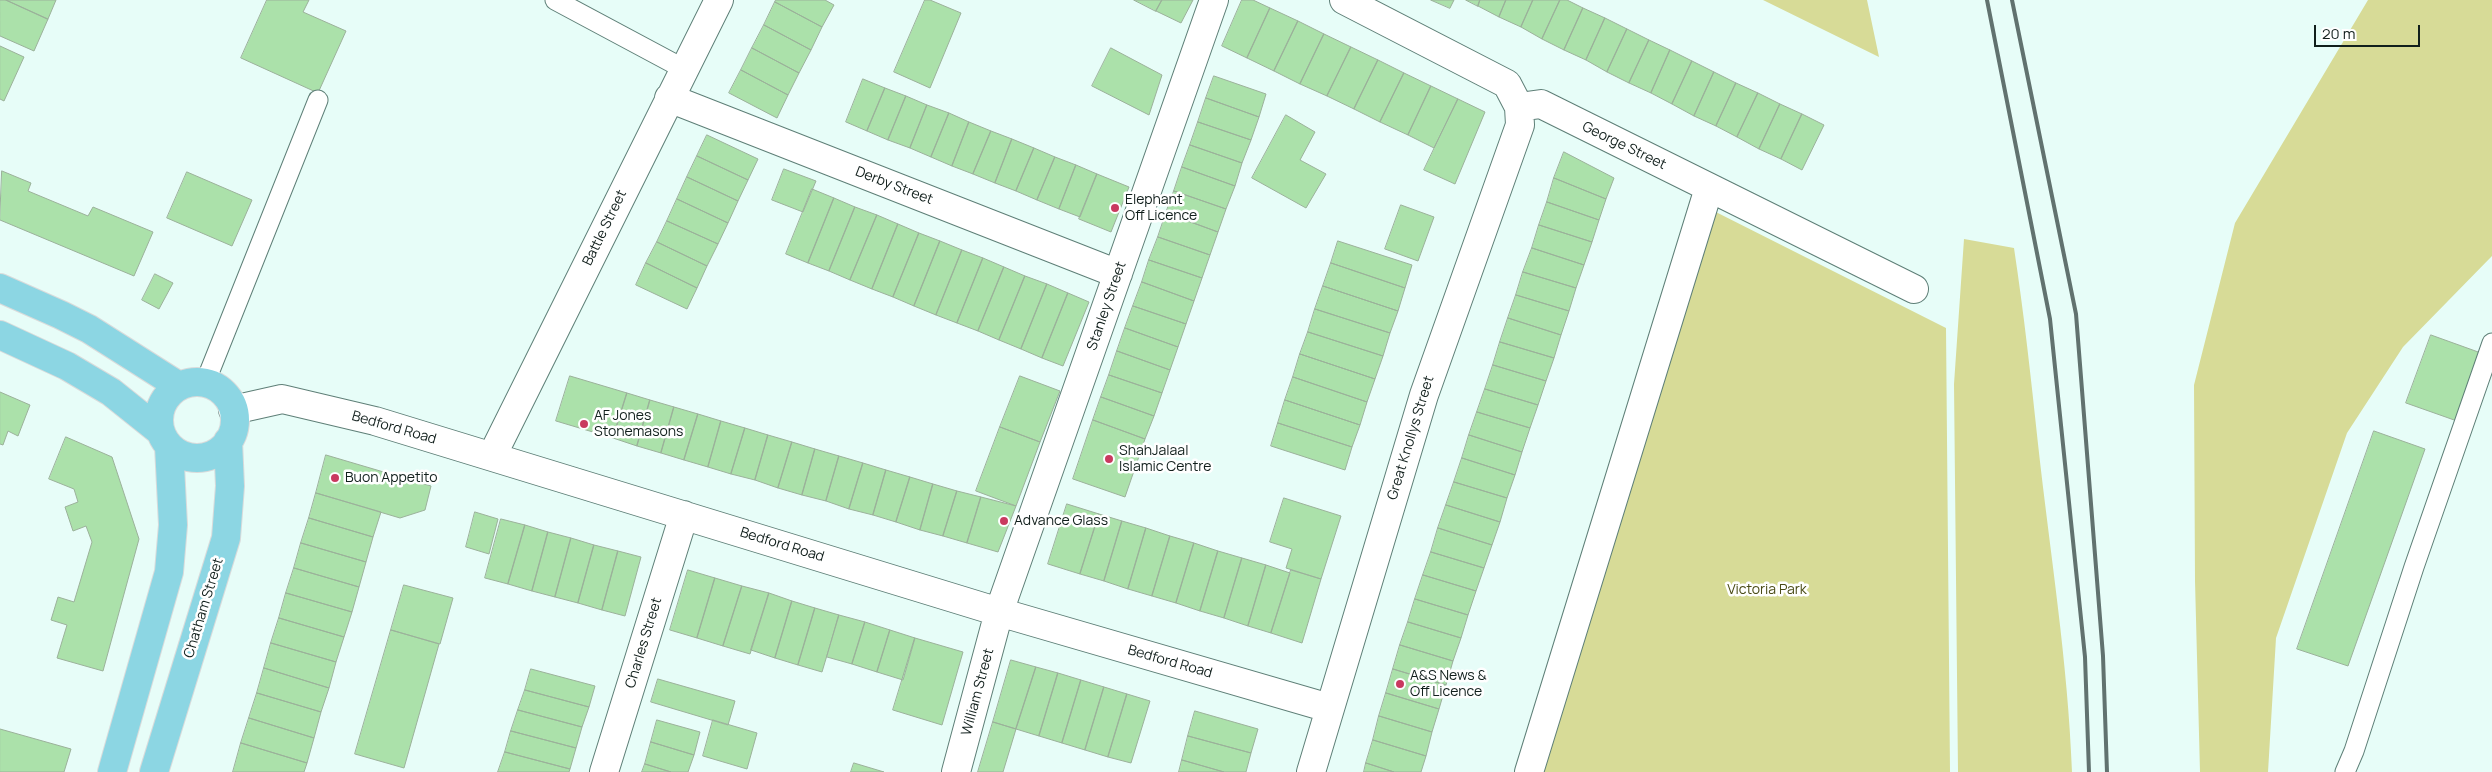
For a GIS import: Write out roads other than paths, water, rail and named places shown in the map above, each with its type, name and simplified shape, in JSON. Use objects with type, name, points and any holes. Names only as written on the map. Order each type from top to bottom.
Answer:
[{"type":"main road","points":[[0,288],[61,315],[192,384],[223,392],[234,410],[234,421],[228,440],[211,455],[200,458],[189,457],[165,439],[111,392],[67,366],[0,334]]},
{"type":"main road","points":[[112,772],[169,572],[174,525],[165,439],[158,422],[164,401],[192,384]]},
{"type":"main road","name":"Chatham Street","points":[[154,772],[226,538],[230,486],[228,440]]},
{"type":"street","name":"Battle Street","points":[[492,456],[718,0]]},
{"type":"street","name":"Stanley Street","points":[[999,612],[1214,0]]},
{"type":"street","points":[[1344,0],[1383,9],[1507,84],[1519,107]]},
{"type":"street","name":"Derby Street","points":[[669,98],[1118,274]]},
{"type":"street","name":"George Street","points":[[1519,107],[1541,104],[1914,289]]},
{"type":"street","name":"Great Knollys Street","points":[[1311,772],[1424,395],[1520,125],[1519,107]]},
{"type":"street","points":[[1529,772],[1708,188]]},
{"type":"street","name":"Bedford Road","points":[[234,410],[282,399],[375,421],[999,612],[1329,708]]},
{"type":"street","name":"Charles Street","points":[[604,772],[684,515]]},
{"type":"street","name":"William Street","points":[[956,772],[999,612]]},
{"type":"lane","points":[[555,0],[684,68]]},
{"type":"lane","points":[[192,384],[318,100]]},
{"type":"lane","points":[[2345,772],[2354,751],[2414,566],[2492,343]]},
{"type":"railway","points":[[1987,0],[2050,319],[2085,657],[2089,772]]},
{"type":"railway","points":[[2012,0],[2076,314],[2103,656],[2107,772]]},
{"type":"place","name":"Elephant Off Licence","points":[[1115,208]]},
{"type":"place","name":"AF Jones Stonemasons","points":[[584,424]]},
{"type":"place","name":"ShahJalaal Islamic Centre","points":[[1109,459]]},
{"type":"place","name":"Buon Appetito","points":[[335,478]]},
{"type":"place","name":"Advance Glass","points":[[1004,521]]},
{"type":"place","name":"A&S News & Off Licence","points":[[1400,684]]},
{"type":"park label","name":"Victoria Park","points":[[1767,590]]}]
